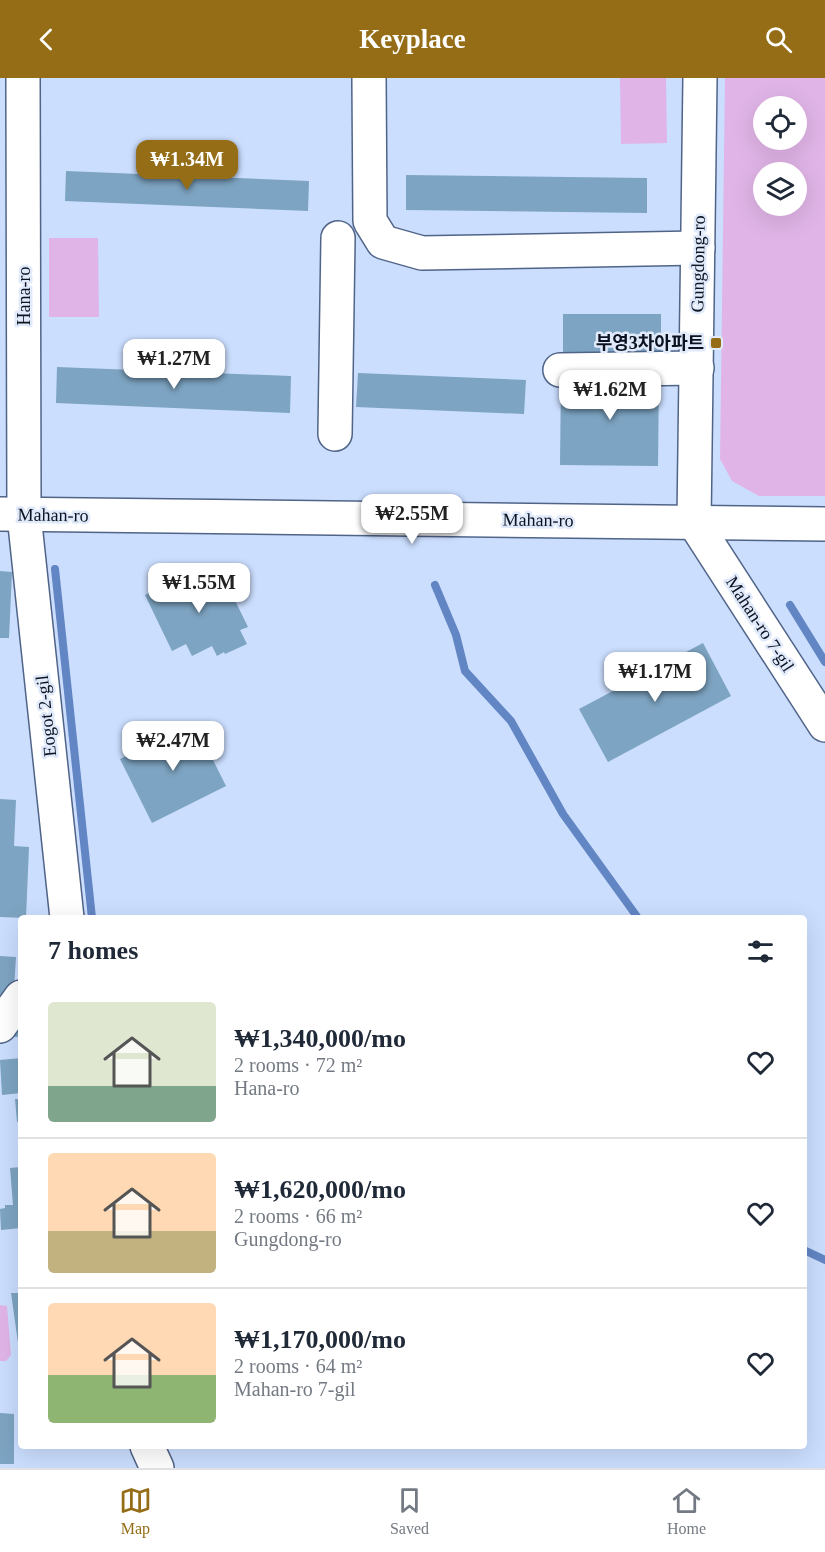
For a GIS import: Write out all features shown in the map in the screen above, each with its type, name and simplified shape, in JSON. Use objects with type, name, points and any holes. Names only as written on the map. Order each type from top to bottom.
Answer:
[{"type":"street","name":"Hana-ro","points":[[12,514],[23,78]]},
{"type":"street","points":[[369,78],[370,221],[383,242],[423,253],[698,248]]},
{"type":"street","name":"Gungdong-ro","points":[[694,522],[700,78]]},
{"type":"street","points":[[335,434],[338,238]]},
{"type":"street","points":[[560,370],[697,368]]},
{"type":"street","name":"Mahan-ro","points":[[12,514],[825,524]]},
{"type":"street","name":"Eogot 2-gil","points":[[12,514],[67,915]]},
{"type":"street","name":"Mahan-ro 7-gil","points":[[694,522],[825,725]]},
{"type":"street","points":[[0,1026],[18,1001]]},
{"type":"street","points":[[148,1449],[157,1468]]},
{"type":"shaded area","points":[[620,78],[666,78],[667,143],[621,144]]},
{"type":"shaded area","points":[[725,78],[825,78],[825,496],[759,496],[732,481],[720,459]]},
{"type":"shaded area","points":[[49,238],[98,238],[99,317],[49,317]]},
{"type":"shaded area","points":[[0,1305],[7,1306],[11,1355],[6,1361],[0,1361]]},
{"type":"building","points":[[66,171],[309,181],[308,211],[65,201]]},
{"type":"building","points":[[406,175],[647,178],[647,213],[406,210]]},
{"type":"building","points":[[563,314],[661,314],[661,355],[563,355]]},
{"type":"building","points":[[57,367],[291,376],[290,413],[56,403]]},
{"type":"building","points":[[358,373],[526,380],[524,414],[356,407]]},
{"type":"building","points":[[561,376],[659,377],[658,466],[560,465]]},
{"type":"building","points":[[201,567],[209,585],[224,578],[248,627],[240,630],[247,644],[217,656],[212,646],[192,656],[186,644],[172,651],[145,595]]},
{"type":"building","points":[[0,571],[12,572],[9,638],[0,638]]},
{"type":"building","points":[[703,643],[731,696],[608,762],[579,709]]},
{"type":"building","points":[[194,722],[226,786],[152,823],[120,759]]},
{"type":"building","points":[[0,799],[16,800],[14,846],[29,847],[26,915],[18,915],[18,918],[0,917]]},
{"type":"building","points":[[0,956],[16,957],[14,990],[0,1007]]},
{"type":"building","points":[[13,1028],[18,1028],[18,1037],[14,1037]]},
{"type":"building","points":[[18,1058],[18,1093],[2,1095],[0,1060]]},
{"type":"building","points":[[15,1099],[18,1099],[17,1122]]},
{"type":"building","points":[[18,1167],[18,1228],[1,1230],[0,1209],[5,1208],[5,1205],[13,1205],[10,1168]]},
{"type":"building","points":[[11,1293],[18,1293],[18,1343]]},
{"type":"building","points":[[0,1413],[14,1414],[14,1464],[0,1464]]},
{"type":"waterway","points":[[55,569],[92,915]]},
{"type":"waterway","points":[[435,585],[456,635],[465,671],[511,721],[563,814],[636,915]]},
{"type":"waterway","points":[[790,605],[825,662]]},
{"type":"waterway","points":[[807,1251],[825,1260]]},
{"type":"place","name":"부영3차아파트","points":[[716,343]]}]
